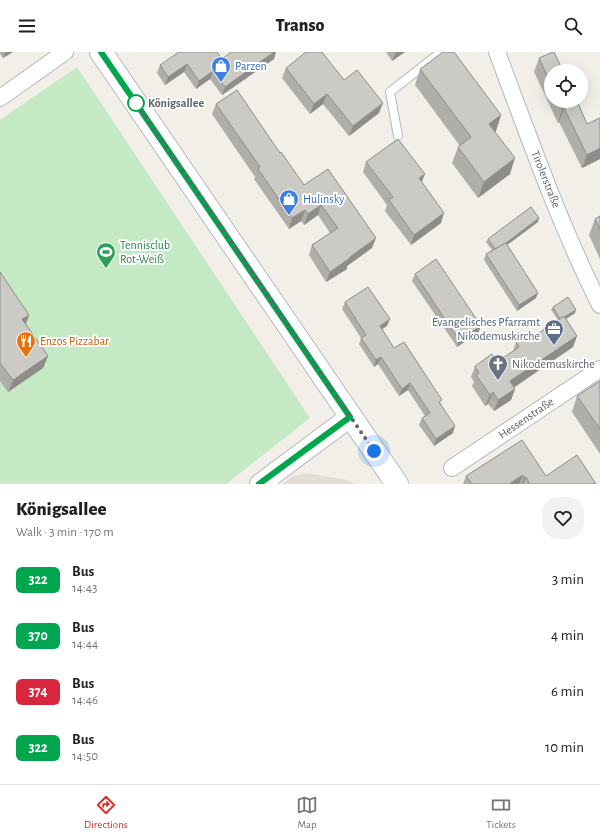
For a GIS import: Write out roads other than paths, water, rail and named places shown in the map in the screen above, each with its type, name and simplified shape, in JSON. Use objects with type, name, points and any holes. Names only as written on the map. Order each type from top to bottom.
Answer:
[{"type":"main road","points":[[101,52],[397,484]]},
{"type":"street","points":[[0,98],[65,52]]},
{"type":"street","name":"Tirolerstraße","points":[[497,52],[547,184],[588,282],[600,305]]},
{"type":"street","name":"Hessenstraße","points":[[452,468],[600,369]]},
{"type":"street","points":[[260,484],[350,417]]},
{"type":"lane","points":[[398,136],[390,92],[441,52]]},
{"type":"place","name":"Parzen","points":[[221,83]]},
{"type":"place","name":"Königsallee","points":[[136,103]]},
{"type":"place","name":"Hulinsky","points":[[289,216]]},
{"type":"place","name":"Tennisclub Rot-Weiß","points":[[106,269]]},
{"type":"place","name":"Evangelisches Pfarramt Nikodemuskirche","points":[[554,346]]},
{"type":"place","name":"Enzos Pizzabar","points":[[26,358]]},
{"type":"place","name":"Nikodemuskirche","points":[[498,381]]}]
